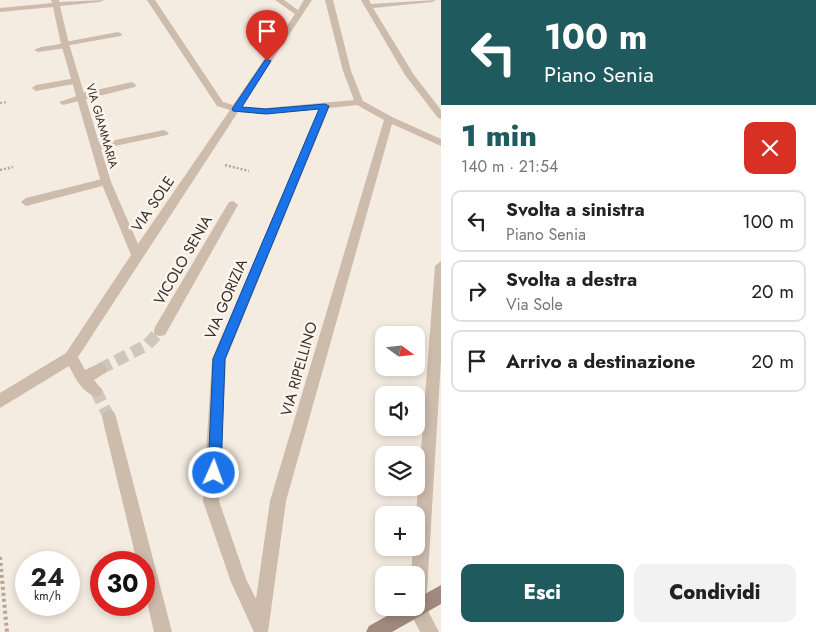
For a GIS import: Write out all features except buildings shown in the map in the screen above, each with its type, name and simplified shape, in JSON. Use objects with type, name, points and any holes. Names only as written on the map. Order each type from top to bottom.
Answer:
[{"type":"main road","points":[[425,603],[441,594]]},
{"type":"main road","points":[[375,632],[403,616]]},
{"type":"street","points":[[0,10],[55,2],[100,0]]},
{"type":"street","points":[[151,0],[220,104],[236,109],[266,112],[359,102],[389,119],[441,143]]},
{"type":"street","points":[[279,0],[298,14]]},
{"type":"street","name":"VIA SOLE","points":[[0,401],[71,357],[308,0]]},
{"type":"street","points":[[329,0],[347,71],[359,102]]},
{"type":"street","points":[[432,0],[367,3],[400,60],[429,103],[441,116]]},
{"type":"street","name":"VIA GIAMMARIA","points":[[55,2],[106,182],[137,255]]},
{"type":"street","points":[[38,50],[118,34]]},
{"type":"street","points":[[36,88],[76,81]]},
{"type":"street","points":[[63,102],[132,85]]},
{"type":"street","name":"VIA GORIZIA","points":[[262,630],[239,582],[211,501],[219,359],[325,106]]},
{"type":"street","name":"VIA RIPELLINO","points":[[262,630],[278,501],[389,119]]},
{"type":"street","points":[[96,147],[164,133]]},
{"type":"street","points":[[26,202],[106,182]]},
{"type":"street","name":"VICOLO SENIA","points":[[160,330],[233,205]]},
{"type":"street","points":[[420,566],[441,266]]},
{"type":"street","points":[[71,357],[83,379],[96,391]]},
{"type":"street","points":[[83,379],[100,369]]},
{"type":"street","points":[[109,417],[163,632]]},
{"type":"street","points":[[421,616],[430,632]]},
{"type":"path","points":[[0,103],[8,102]]},
{"type":"path","points":[[0,170],[13,167]]},
{"type":"path","points":[[0,557],[7,632]]},
{"type":"tunnel","points":[[100,369],[147,345],[160,331]]},
{"type":"tunnel","points":[[96,391],[109,417]]},
{"type":"route","points":[[214,473],[219,359],[325,106],[266,112],[236,109],[267,61]]}]
